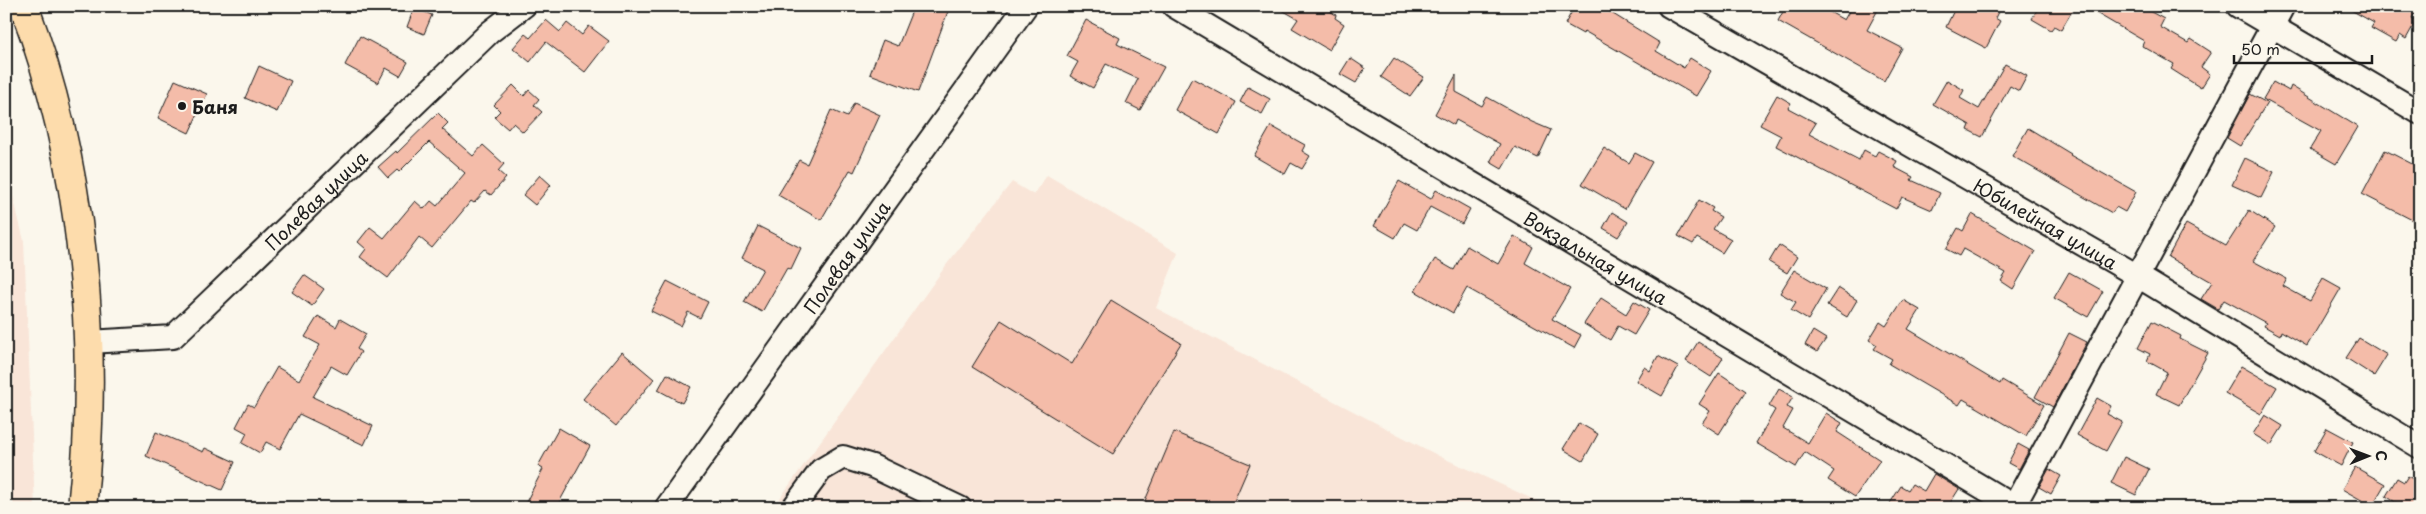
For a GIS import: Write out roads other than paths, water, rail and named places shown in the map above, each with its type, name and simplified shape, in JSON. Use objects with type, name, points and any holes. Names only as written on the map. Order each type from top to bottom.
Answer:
[{"type":"main road","points":[[28,18],[64,148],[76,214],[89,342],[87,457],[82,508]]},
{"type":"street","points":[[12,6],[28,18]]},
{"type":"street","name":"Полевая улица","points":[[89,342],[173,337],[490,32],[524,6]]},
{"type":"street","name":"Полевая улица","points":[[666,508],[1026,6]]},
{"type":"street","name":"Вокзальная улица","points":[[1174,6],[2015,507]]},
{"type":"street","name":"Юбилейная улица","points":[[1669,6],[2136,275],[2420,447]]},
{"type":"street","points":[[2238,6],[2420,113]]},
{"type":"street","points":[[2015,507],[2136,275],[2284,6]]},
{"type":"street","points":[[793,508],[821,470],[843,458],[872,466],[960,508]]},
{"type":"place","name":"Баня","points":[[182,106]]}]
